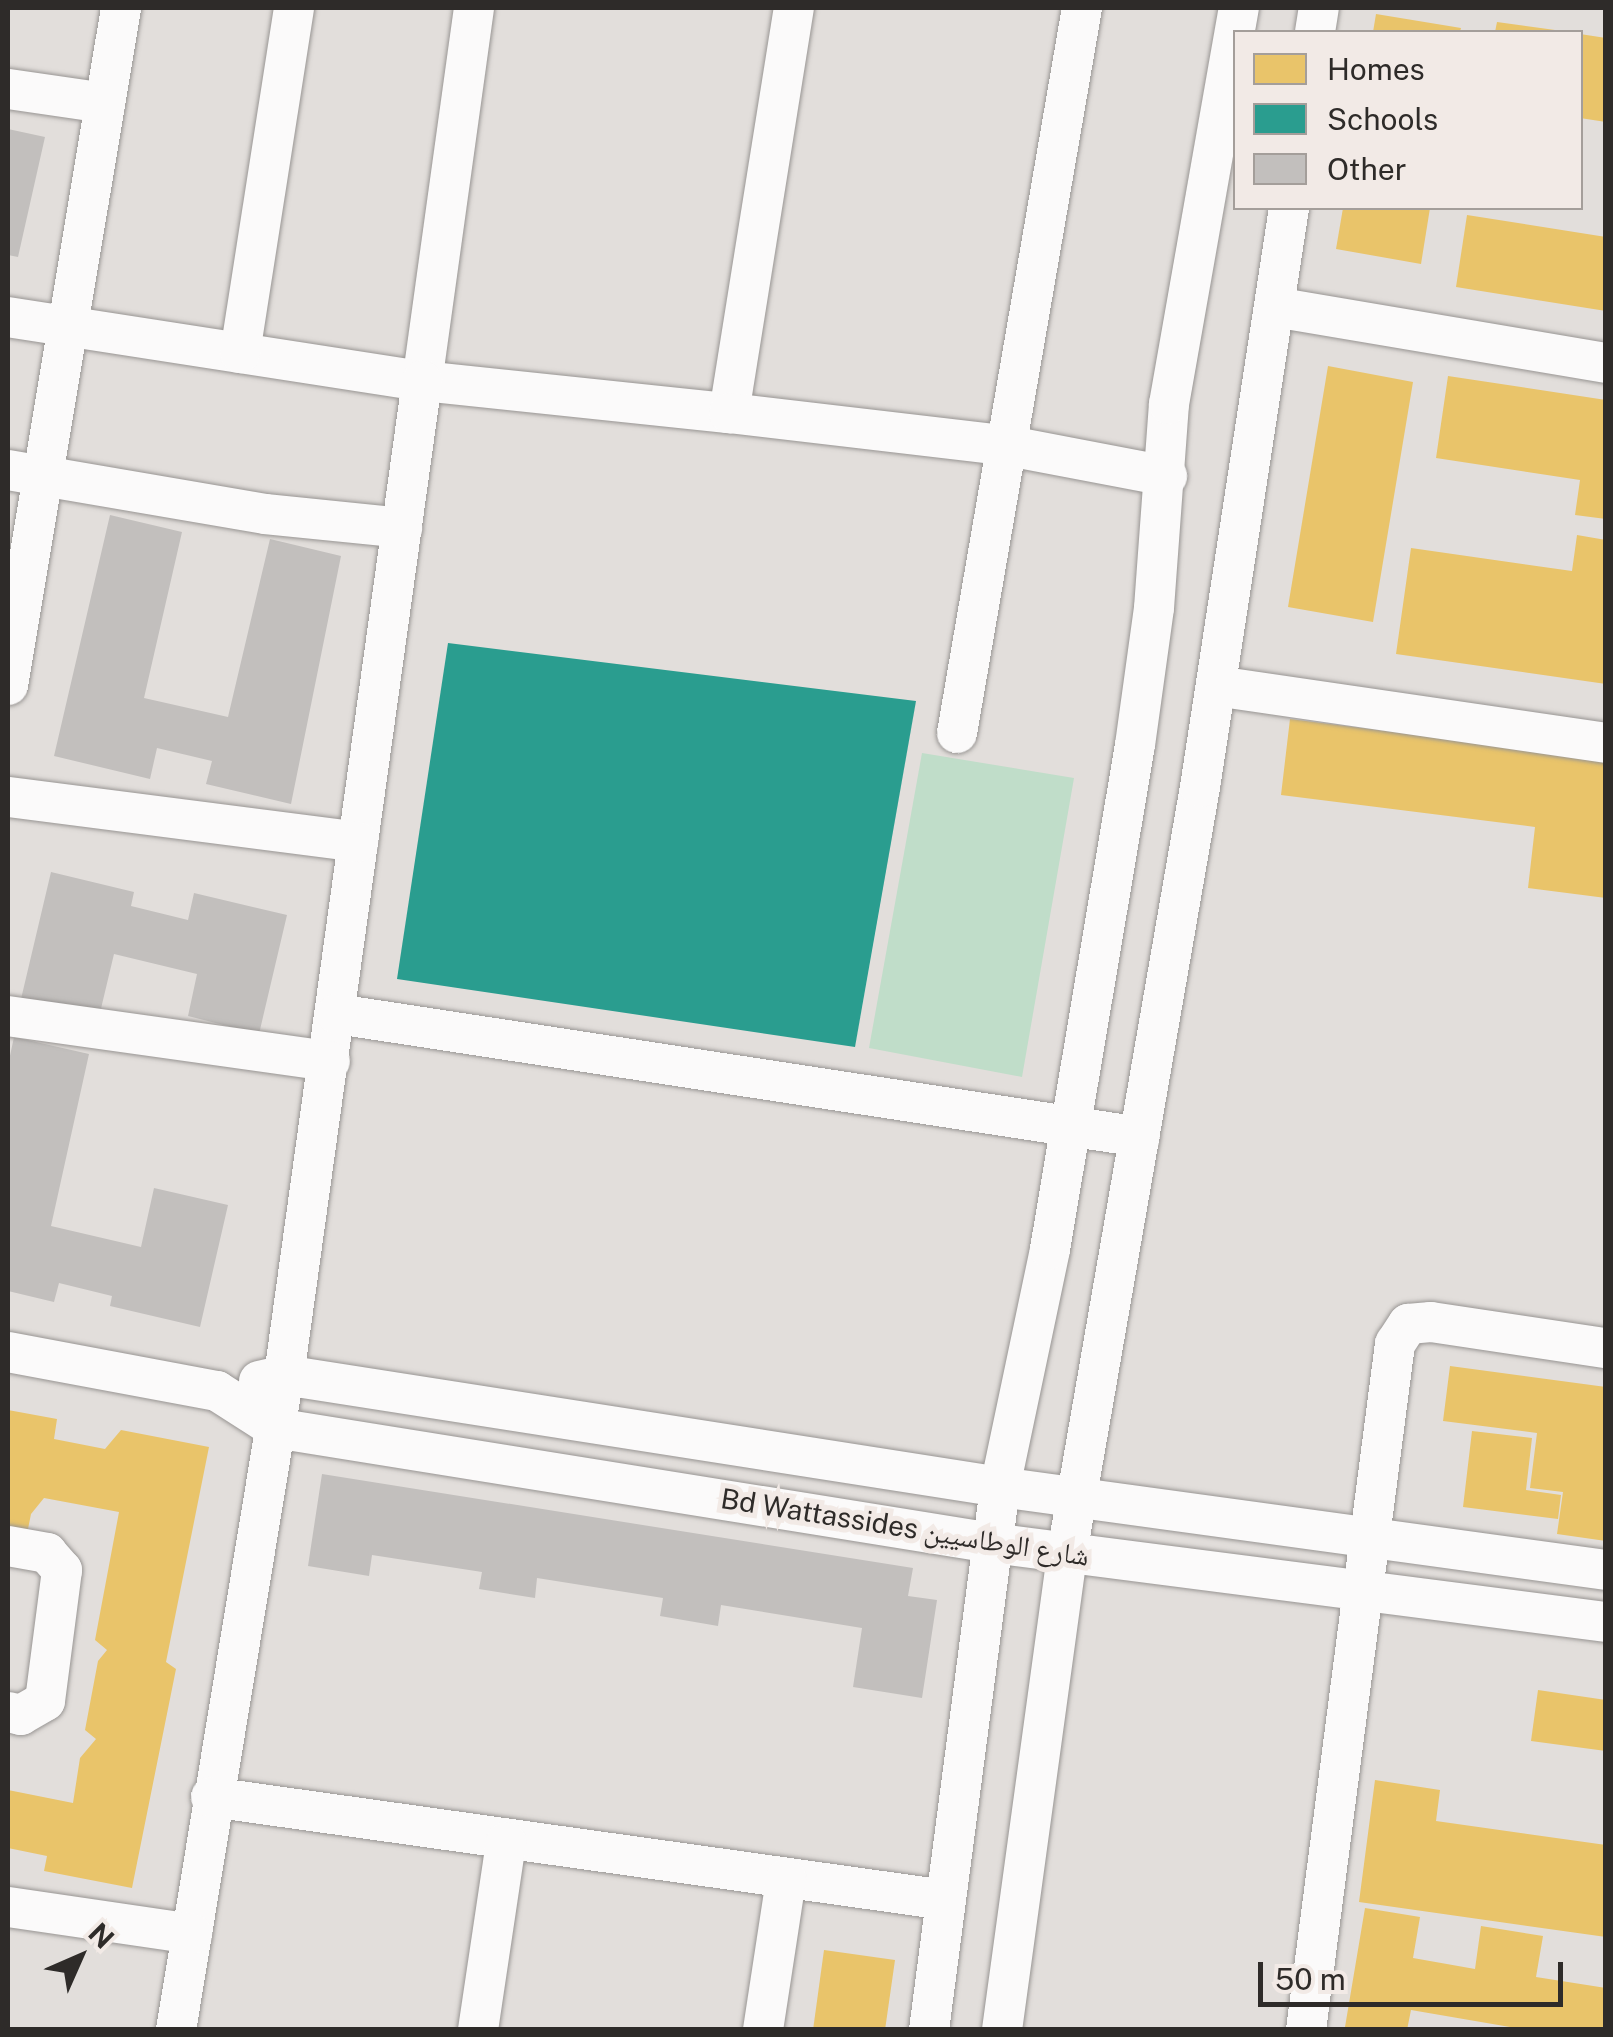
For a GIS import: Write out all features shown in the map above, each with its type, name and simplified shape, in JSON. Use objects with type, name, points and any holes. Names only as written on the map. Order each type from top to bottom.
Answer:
[{"type":"street","points":[[8,684],[25,473],[68,326],[121,8]]},
{"type":"street","points":[[240,353],[294,8]]},
{"type":"street","points":[[176,2030],[211,1797],[284,1376],[474,8]]},
{"type":"street","points":[[729,413],[794,8]]},
{"type":"street","points":[[957,733],[1082,8]]},
{"type":"street","points":[[929,2030],[1000,1487],[1135,745],[1166,476],[1168,404],[1233,41]]},
{"type":"street","points":[[8,89],[105,103]]},
{"type":"street","points":[[1002,2030],[1067,1552],[1216,686],[1290,210]]},
{"type":"street","points":[[1275,307],[1606,363]]},
{"type":"street","points":[[8,317],[422,381],[1009,446],[1166,476]]},
{"type":"street","points":[[25,473],[264,514],[402,528]]},
{"type":"street","points":[[1216,686],[1606,742]]},
{"type":"street","points":[[8,797],[358,842]]},
{"type":"street","points":[[337,1014],[1140,1136]]},
{"type":"street","points":[[8,1016],[330,1062]]},
{"type":"street","points":[[1306,2030],[1395,1344],[1408,1324],[1606,1348]]},
{"type":"street","name":"Bd Wattassides شارع الوطاسيين","points":[[8,1352],[216,1390],[284,1376],[1000,1487],[1078,1494],[1368,1539],[1606,1570]]},
{"type":"street","name":"Bd Wattassides شارع الوطاسيين","points":[[216,1390],[274,1428],[992,1543],[1606,1622]]},
{"type":"street","points":[[8,1546],[46,1552],[62,1570],[45,1700],[21,1715],[8,1712]]},
{"type":"street","points":[[211,1797],[506,1842],[946,1900]]},
{"type":"street","points":[[478,2030],[506,1842]]},
{"type":"street","points":[[763,2030],[786,1879]]},
{"type":"street","points":[[8,1906],[192,1934]]},
{"type":"green space","points":[[922,753],[1074,778],[1022,1077],[869,1048]]},
{"type":"building: Homes","points":[[1376,14],[1461,28],[1460,30],[1373,30]]},
{"type":"building: Homes","points":[[1497,22],[1555,30],[1495,30]]},
{"type":"building: Homes","points":[[1583,34],[1606,38],[1606,122],[1583,118]]},
{"type":"building: Homes","points":[[1343,210],[1430,210],[1421,264],[1336,249]]},
{"type":"building: Homes","points":[[1467,215],[1606,237],[1606,311],[1456,287]]},
{"type":"building: Homes","points":[[1328,366],[1413,382],[1373,622],[1288,607]]},
{"type":"building: Homes","points":[[1448,376],[1606,400],[1606,519],[1575,515],[1580,480],[1436,458]]},
{"type":"building: Homes","points":[[1577,535],[1606,540],[1606,684],[1396,654],[1411,548],[1572,571]]},
{"type":"building: Homes","points":[[1290,719],[1606,759],[1606,898],[1528,888],[1535,827],[1281,795]]},
{"type":"building: Homes","points":[[1450,1366],[1606,1387],[1606,1541],[1557,1534],[1563,1492],[1530,1488],[1537,1433],[1443,1421]]},
{"type":"building: Homes","points":[[8,1410],[57,1419],[54,1439],[105,1449],[121,1430],[209,1447],[166,1662],[176,1669],[132,1888],[44,1871],[47,1856],[8,1848],[8,1790],[73,1803],[80,1758],[96,1739],[85,1730],[98,1661],[107,1650],[95,1640],[119,1512],[44,1498],[31,1514],[25,1544],[8,1541]]},
{"type":"building: Homes","points":[[1472,1431],[1532,1438],[1526,1490],[1561,1495],[1558,1519],[1463,1507]]},
{"type":"building: Homes","points":[[1538,1690],[1606,1700],[1606,1751],[1531,1741]]},
{"type":"building: Homes","points":[[1375,1780],[1440,1790],[1436,1821],[1606,1845],[1606,1937],[1359,1902]]},
{"type":"building: Homes","points":[[1365,1908],[1420,1917],[1413,1958],[1475,1969],[1481,1926],[1543,1936],[1536,1977],[1606,1988],[1606,2030],[1527,2030],[1411,2010],[1407,2030],[1345,2027]]},
{"type":"building: Homes","points":[[824,1950],[895,1960],[885,2030],[813,2030]]},
{"type":"building: Schools","points":[[448,643],[916,701],[855,1047],[397,979]]},
{"type":"building: Other","points":[[8,129],[45,137],[18,257],[8,255]]},
{"type":"building: Other","points":[[110,515],[182,532],[144,698],[228,717],[270,539],[341,556],[291,804],[206,784],[212,761],[157,748],[150,779],[54,756]]},
{"type":"building: Other","points":[[51,872],[134,892],[131,906],[188,920],[194,893],[287,915],[259,1034],[188,1016],[197,974],[114,954],[99,1017],[21,999]]},
{"type":"building: Other","points":[[14,1037],[89,1054],[51,1226],[141,1247],[154,1188],[228,1205],[200,1327],[110,1306],[112,1296],[59,1283],[54,1302],[8,1291],[8,1065]]},
{"type":"building: Other","points":[[322,1474],[913,1568],[908,1596],[937,1600],[922,1698],[853,1687],[862,1628],[721,1605],[718,1626],[660,1616],[663,1598],[537,1578],[535,1598],[479,1589],[482,1572],[372,1555],[369,1576],[308,1566]]}]
